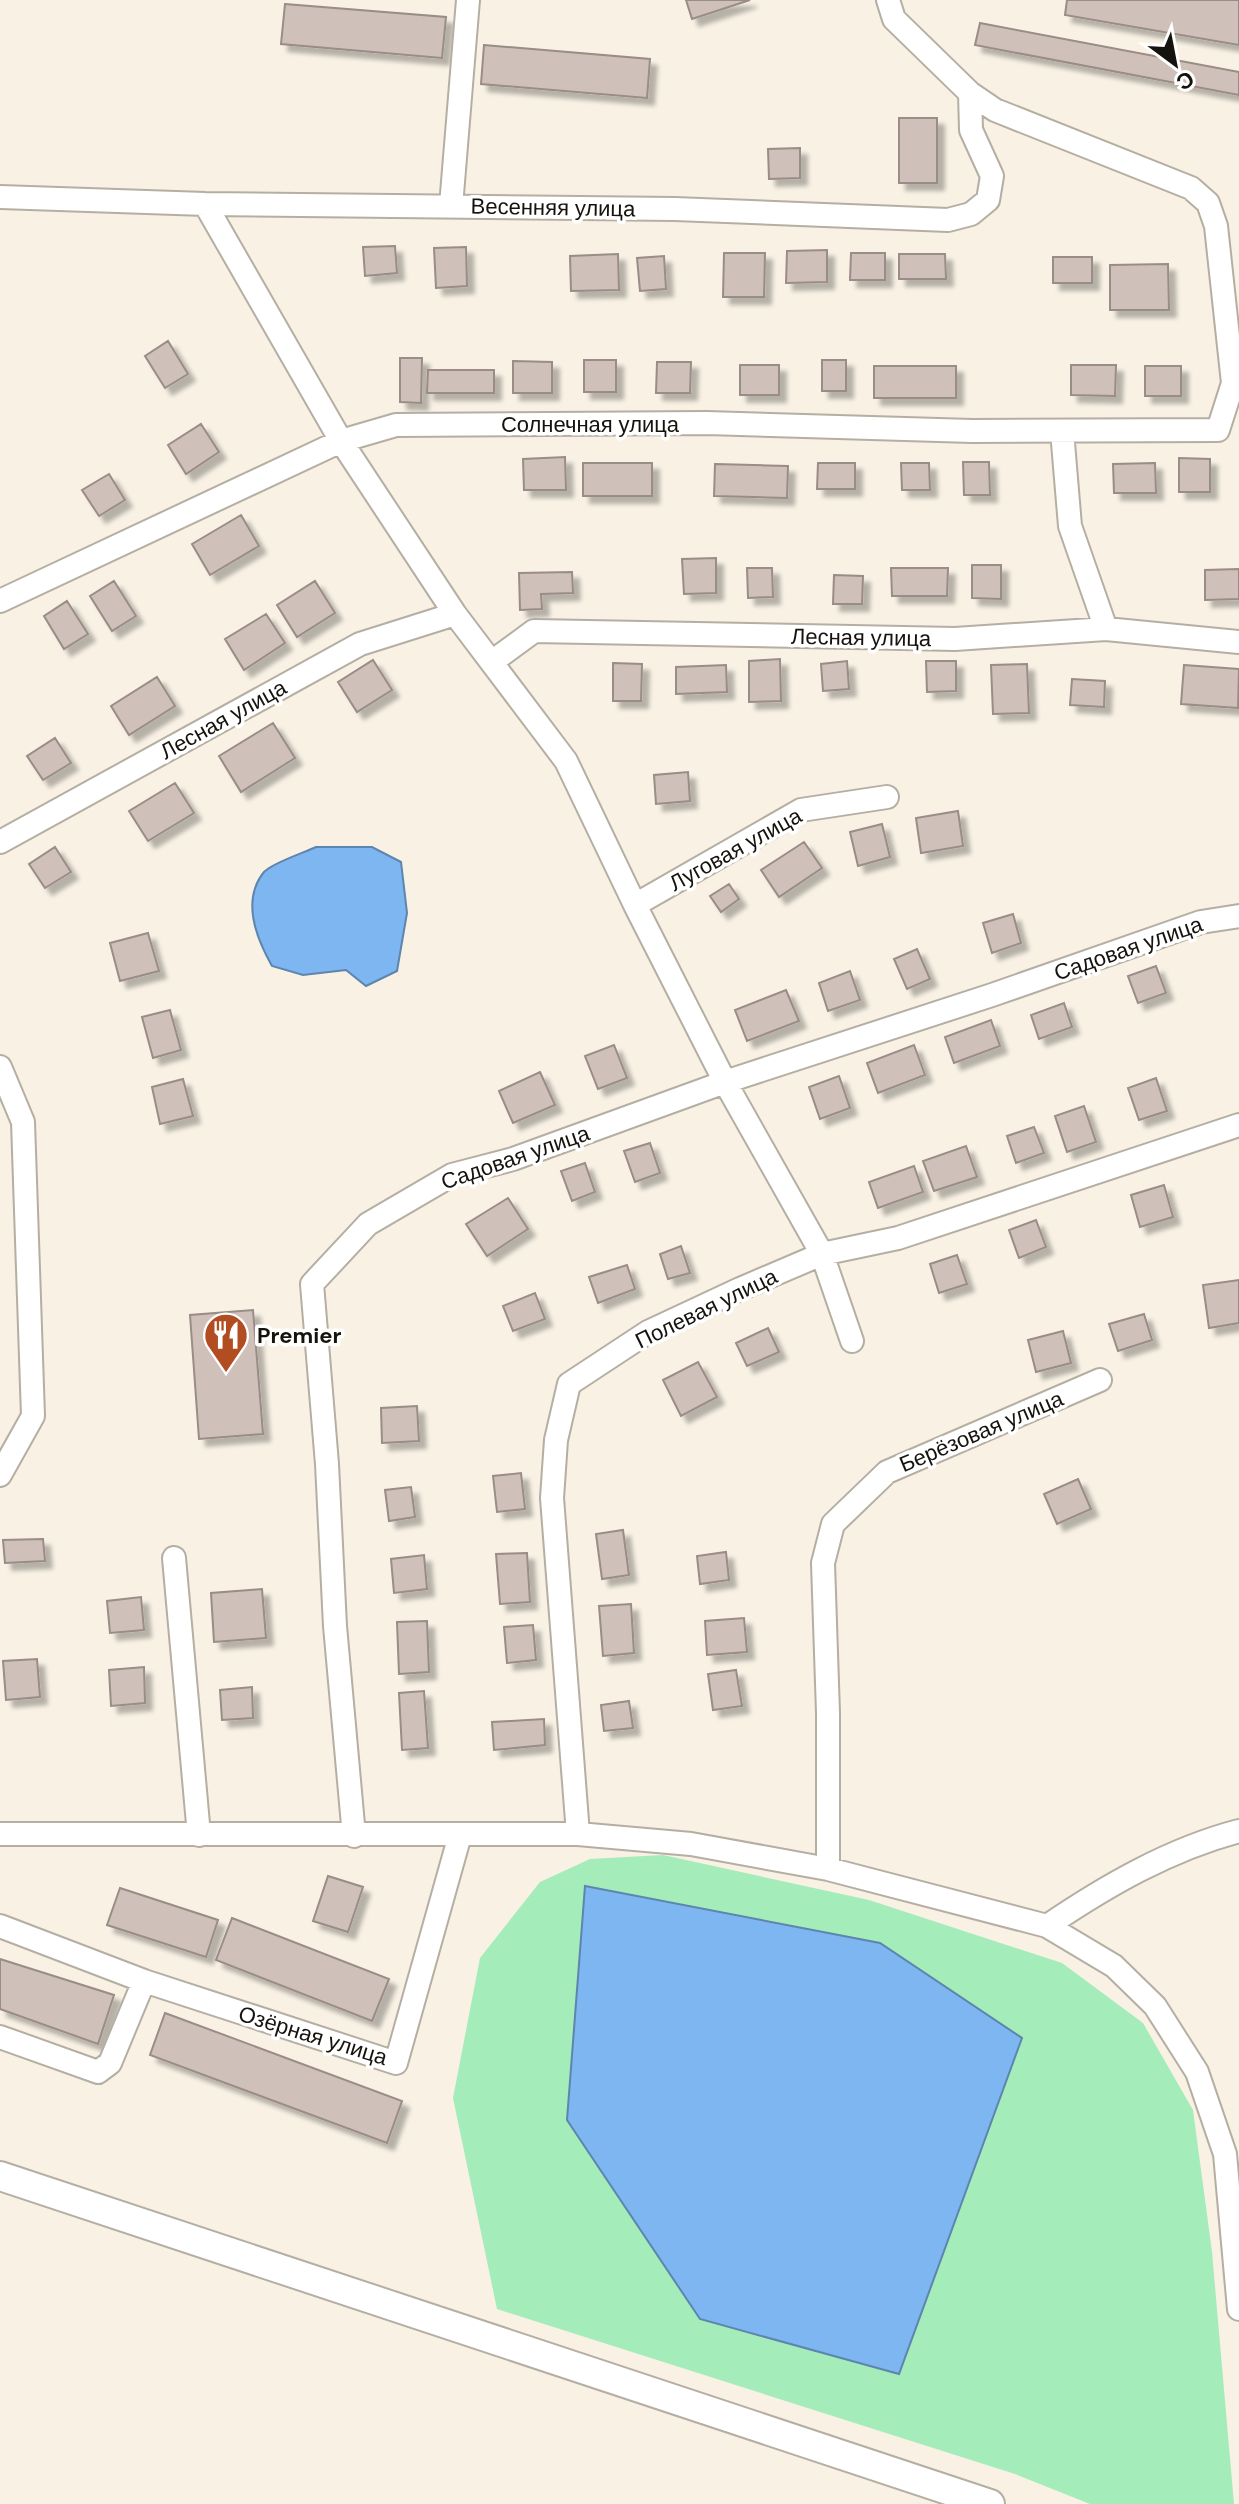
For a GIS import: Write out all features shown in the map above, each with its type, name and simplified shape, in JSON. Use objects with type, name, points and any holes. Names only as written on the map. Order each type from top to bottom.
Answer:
[{"type":"main road","points":[[0,2176],[990,2504]]},
{"type":"street","points":[[451,206],[468,0]]},
{"type":"street","points":[[888,0],[894,19],[970,93]]},
{"type":"street","name":"Весенняя улица","points":[[0,197],[205,204],[675,209],[948,220],[971,214],[988,200],[992,176],[971,130],[970,93]]},
{"type":"street","name":"Солнечная улица","points":[[0,601],[341,441],[396,425],[707,423],[1062,431],[1218,430],[1233,383],[1216,226],[1208,203],[1191,188],[995,110],[970,93]]},
{"type":"street","points":[[205,204],[341,441],[455,614],[566,761],[725,1082],[822,1254],[852,1341]]},
{"type":"street","points":[[1062,431],[1070,526],[1106,629]]},
{"type":"street","name":"Лесная улица","points":[[0,842],[360,644],[455,614]]},
{"type":"street","name":"Лесная улица","points":[[493,661],[534,631],[955,639],[1106,629],[1239,642]]},
{"type":"street","name":"Луговая улица","points":[[635,905],[801,810],[887,797]]},
{"type":"street","name":"Садовая улица","points":[[354,1836],[335,1626],[327,1464],[312,1284],[368,1224],[452,1175],[513,1159],[725,1082],[992,995],[1201,922],[1239,916]]},
{"type":"street","points":[[0,1067],[23,1122],[33,1416],[0,1475]]},
{"type":"street","name":"Полевая улица","points":[[578,1834],[552,1498],[556,1440],[569,1384],[648,1332],[822,1254],[898,1238],[1239,1125]]},
{"type":"street","name":"Берёзовая улица","points":[[828,1869],[828,1713],[823,1563],[833,1524],[887,1472],[1100,1380]]},
{"type":"street","points":[[174,1558],[199,1835]]},
{"type":"street","points":[[1047,1926],[1093,1895],[1161,1861],[1203,1841],[1239,1831]]},
{"type":"street","points":[[0,1834],[578,1834],[691,1844],[828,1869],[1047,1926],[1114,1966],[1155,2006],[1197,2072],[1225,2154],[1239,2309]]},
{"type":"street","name":"Озёрная улица","points":[[0,1926],[144,1981],[396,2063],[460,1835]]},
{"type":"street","points":[[0,2037],[98,2072],[110,2063],[144,1981]]},
{"type":"green space","points":[[663,1855],[869,1900],[1062,1963],[1143,2023],[1193,2110],[1212,2252],[1234,2504],[1090,2504],[1015,2474],[497,2309],[453,2098],[480,1958],[540,1882],[590,1859]]},
{"type":"water","points":[[316,847],[372,847],[401,862],[407,913],[397,971],[366,986],[346,970],[303,975],[272,966],[253,919],[253,895],[257,883],[268,869]]},
{"type":"water","points":[[585,1886],[880,1943],[1022,2038],[899,2374],[700,2319],[567,2120]]},
{"type":"building","points":[[686,0],[750,0],[692,19]]},
{"type":"building","points":[[1067,0],[1239,0],[1239,45],[1065,15]]},
{"type":"building","points":[[285,4],[446,17],[442,58],[281,44]]},
{"type":"building","points":[[980,23],[1239,72],[1239,95],[975,45]]},
{"type":"building","points":[[484,45],[650,59],[647,98],[481,84]]},
{"type":"building","points":[[899,118],[937,118],[937,183],[899,183]]},
{"type":"building","points":[[800,148],[800,178],[769,179],[768,149]]},
{"type":"building","points":[[395,246],[397,273],[365,276],[363,247]]},
{"type":"building","points":[[466,247],[467,286],[436,288],[434,248]]},
{"type":"building","points":[[827,250],[827,282],[786,283],[787,251]]},
{"type":"building","points":[[724,253],[765,253],[764,297],[723,297]]},
{"type":"building","points":[[851,253],[885,253],[885,280],[850,280]]},
{"type":"building","points":[[618,254],[619,290],[571,291],[570,256]]},
{"type":"building","points":[[899,254],[945,254],[946,279],[899,279]]},
{"type":"building","points":[[664,256],[666,289],[640,291],[637,258]]},
{"type":"building","points":[[1053,257],[1092,257],[1092,283],[1053,283]]},
{"type":"building","points":[[1168,264],[1169,310],[1110,310],[1110,265]]},
{"type":"building","points":[[168,341],[188,374],[165,388],[145,356]]},
{"type":"building","points":[[400,358],[422,358],[421,403],[400,402]]},
{"type":"building","points":[[584,360],[616,360],[616,392],[584,392]]},
{"type":"building","points":[[822,360],[846,360],[846,391],[822,391]]},
{"type":"building","points":[[513,361],[552,362],[552,393],[513,393]]},
{"type":"building","points":[[657,362],[691,362],[690,393],[656,393]]},
{"type":"building","points":[[740,365],[779,365],[779,395],[740,395]]},
{"type":"building","points":[[1071,365],[1116,365],[1115,396],[1071,395]]},
{"type":"building","points":[[874,366],[956,366],[956,398],[874,398]]},
{"type":"building","points":[[1145,366],[1181,366],[1181,396],[1145,396]]},
{"type":"building","points":[[428,370],[494,370],[494,393],[427,393]]},
{"type":"building","points":[[201,424],[219,452],[186,474],[168,445]]},
{"type":"building","points":[[565,457],[566,490],[524,490],[523,459]]},
{"type":"building","points":[[1179,458],[1210,459],[1210,492],[1179,492]]},
{"type":"building","points":[[963,462],[989,462],[990,495],[964,495]]},
{"type":"building","points":[[583,463],[652,463],[652,496],[583,496]]},
{"type":"building","points":[[818,463],[855,463],[855,489],[817,489]]},
{"type":"building","points":[[901,463],[929,463],[930,490],[902,490]]},
{"type":"building","points":[[1155,463],[1156,493],[1114,493],[1113,464]]},
{"type":"building","points":[[715,464],[788,466],[787,498],[714,496]]},
{"type":"building","points":[[109,474],[125,500],[99,516],[82,490]]},
{"type":"building","points":[[241,515],[259,546],[210,575],[192,544]]},
{"type":"building","points":[[716,558],[716,593],[684,594],[682,559]]},
{"type":"building","points":[[972,565],[1001,565],[1001,599],[972,598]]},
{"type":"building","points":[[747,568],[772,568],[773,597],[748,598]]},
{"type":"building","points":[[891,568],[948,568],[947,596],[892,596]]},
{"type":"building","points":[[1239,569],[1239,599],[1205,600],[1205,570]]},
{"type":"building","points":[[572,572],[573,593],[541,594],[542,609],[520,610],[519,573]]},
{"type":"building","points":[[834,575],[863,576],[862,604],[833,604]]},
{"type":"building","points":[[114,581],[136,616],[112,631],[90,596]]},
{"type":"building","points":[[315,581],[335,613],[297,637],[277,605]]},
{"type":"building","points":[[67,601],[88,634],[64,649],[44,616]]},
{"type":"building","points":[[266,614],[285,643],[244,670],[225,639]]},
{"type":"building","points":[[780,659],[781,701],[749,702],[749,661]]},
{"type":"building","points":[[373,660],[392,690],[357,712],[338,682]]},
{"type":"building","points":[[847,661],[849,689],[823,691],[821,664]]},
{"type":"building","points":[[926,661],[956,661],[956,691],[927,692]]},
{"type":"building","points":[[613,663],[642,664],[641,701],[613,701]]},
{"type":"building","points":[[1027,664],[1029,713],[993,714],[991,665]]},
{"type":"building","points":[[726,665],[727,692],[676,694],[676,667]]},
{"type":"building","points":[[1184,665],[1239,669],[1238,708],[1181,704]]},
{"type":"building","points":[[157,677],[175,706],[129,735],[111,706]]},
{"type":"building","points":[[1072,679],[1105,681],[1104,707],[1070,705]]},
{"type":"building","points":[[273,723],[295,758],[241,792],[219,756]]},
{"type":"building","points":[[55,738],[71,763],[43,780],[27,756]]},
{"type":"building","points":[[688,772],[690,801],[656,804],[654,775]]},
{"type":"building","points":[[175,783],[194,813],[148,841],[129,811]]},
{"type":"building","points":[[958,811],[963,846],[921,853],[916,818]]},
{"type":"building","points":[[882,824],[890,857],[858,866],[850,832]]},
{"type":"building","points":[[804,842],[822,868],[779,897],[761,870]]},
{"type":"building","points":[[55,847],[71,872],[45,888],[29,864]]},
{"type":"building","points":[[729,884],[739,899],[721,912],[710,896]]},
{"type":"building","points":[[1013,914],[1021,943],[992,953],[983,923]]},
{"type":"building","points":[[148,933],[159,971],[120,981],[110,943]]},
{"type":"building","points":[[917,949],[930,979],[907,989],[894,959]]},
{"type":"building","points":[[1156,966],[1166,993],[1138,1003],[1128,976]]},
{"type":"building","points":[[850,971],[860,1000],[828,1011],[819,983]]},
{"type":"building","points":[[786,990],[799,1021],[747,1041],[735,1010]]},
{"type":"building","points":[[1064,1003],[1072,1027],[1039,1039],[1031,1015]]},
{"type":"building","points":[[170,1010],[181,1050],[153,1058],[142,1017]]},
{"type":"building","points":[[991,1020],[1000,1046],[954,1063],[945,1037]]},
{"type":"building","points":[[614,1045],[627,1078],[598,1089],[585,1056]]},
{"type":"building","points":[[914,1045],[925,1075],[878,1093],[867,1063]]},
{"type":"building","points":[[540,1072],[555,1105],[513,1123],[499,1091]]},
{"type":"building","points":[[839,1076],[850,1108],[820,1119],[809,1087]]},
{"type":"building","points":[[1156,1078],[1167,1111],[1139,1120],[1128,1088]]},
{"type":"building","points":[[183,1079],[193,1116],[160,1124],[152,1087]]},
{"type":"building","points":[[1084,1106],[1096,1142],[1067,1152],[1055,1116]]},
{"type":"building","points":[[1034,1127],[1044,1153],[1016,1163],[1007,1136]]},
{"type":"building","points":[[650,1143],[660,1173],[635,1182],[624,1151]]},
{"type":"building","points":[[966,1146],[977,1177],[934,1191],[923,1161]]},
{"type":"building","points":[[585,1163],[595,1192],[572,1201],[561,1171]]},
{"type":"building","points":[[914,1166],[923,1192],[878,1208],[869,1182]]},
{"type":"building","points":[[1164,1185],[1173,1217],[1140,1227],[1131,1195]]},
{"type":"building","points":[[508,1198],[528,1229],[487,1256],[466,1224]]},
{"type":"building","points":[[1036,1220],[1046,1247],[1019,1258],[1009,1230]]},
{"type":"building","points":[[681,1246],[690,1273],[668,1279],[660,1254]]},
{"type":"building","points":[[957,1255],[967,1284],[939,1293],[930,1264]]},
{"type":"building","points":[[627,1265],[635,1289],[598,1303],[589,1277]]},
{"type":"building","points":[[1239,1280],[1239,1323],[1209,1328],[1203,1285]]},
{"type":"building","points":[[535,1293],[545,1319],[513,1331],[503,1306]]},
{"type":"building","name":"Premier","points":[[253,1310],[263,1434],[199,1439],[190,1315]]},
{"type":"building","points":[[1144,1314],[1152,1340],[1118,1351],[1109,1324]]},
{"type":"building","points":[[768,1328],[779,1352],[747,1366],[736,1343]]},
{"type":"building","points":[[1063,1331],[1071,1363],[1036,1372],[1028,1340]]},
{"type":"building","points":[[698,1362],[717,1397],[681,1416],[663,1380]]},
{"type":"building","points":[[417,1406],[419,1441],[382,1443],[381,1408]]},
{"type":"building","points":[[521,1473],[525,1509],[497,1512],[493,1476]]},
{"type":"building","points":[[1078,1479],[1091,1509],[1057,1524],[1044,1494]]},
{"type":"building","points":[[411,1487],[415,1517],[389,1521],[385,1490]]},
{"type":"building","points":[[623,1530],[629,1575],[602,1579],[596,1534]]},
{"type":"building","points":[[43,1539],[45,1561],[5,1563],[3,1540]]},
{"type":"building","points":[[726,1552],[729,1580],[700,1584],[697,1556]]},
{"type":"building","points":[[527,1553],[530,1602],[500,1604],[496,1554]]},
{"type":"building","points":[[424,1555],[427,1589],[394,1593],[391,1559]]},
{"type":"building","points":[[262,1589],[266,1638],[214,1642],[211,1593]]},
{"type":"building","points":[[141,1597],[144,1630],[110,1633],[107,1601]]},
{"type":"building","points":[[631,1604],[634,1653],[603,1656],[599,1606]]},
{"type":"building","points":[[744,1618],[747,1652],[707,1655],[705,1621]]},
{"type":"building","points":[[427,1621],[429,1672],[399,1674],[397,1622]]},
{"type":"building","points":[[533,1625],[536,1660],[507,1663],[504,1627]]},
{"type":"building","points":[[37,1659],[40,1697],[6,1700],[3,1661]]},
{"type":"building","points":[[144,1667],[145,1703],[111,1706],[109,1670]]},
{"type":"building","points":[[736,1670],[742,1706],[713,1710],[708,1674]]},
{"type":"building","points":[[252,1687],[253,1718],[222,1720],[220,1690]]},
{"type":"building","points":[[424,1691],[428,1748],[402,1750],[399,1693]]},
{"type":"building","points":[[629,1701],[633,1728],[604,1731],[601,1705]]},
{"type":"building","points":[[544,1719],[545,1745],[494,1750],[492,1722]]},
{"type":"building","points":[[328,1876],[363,1887],[348,1932],[313,1921]]},
{"type":"building","points":[[120,1888],[218,1920],[206,1957],[107,1925]]},
{"type":"building","points":[[232,1918],[389,1979],[372,2021],[216,1960]]},
{"type":"building","points":[[0,1959],[114,1995],[98,2044],[0,2009]]},
{"type":"building","points":[[165,2013],[402,2101],[387,2143],[150,2055]]},
{"type":"place","name":"Premier","points":[[226,1374]]}]
